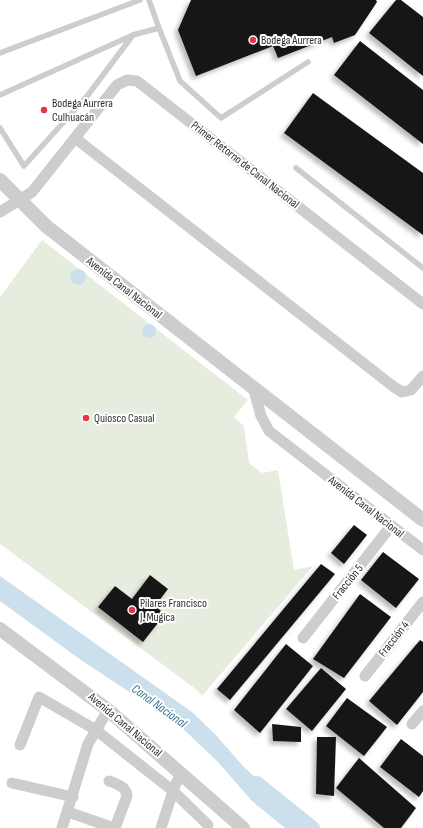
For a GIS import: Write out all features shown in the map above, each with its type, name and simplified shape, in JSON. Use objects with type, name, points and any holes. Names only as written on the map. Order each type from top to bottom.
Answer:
[{"type":"street","name":"Primer Retorno de Canal Nacional","points":[[1,211],[32,192],[117,84],[127,80],[137,81],[423,304]]},
{"type":"street","points":[[75,138],[394,387],[402,392],[411,390],[423,376]]},
{"type":"street","name":"Avenida Canal Nacional","points":[[0,180],[19,201],[46,226],[254,390],[422,517]]},
{"type":"street","name":"Avenida Canal Nacional","points":[[254,390],[261,416],[269,431],[423,550]]},
{"type":"street","name":"Fracción 5","points":[[303,638],[392,526]]},
{"type":"street","name":"Fracción 4","points":[[365,676],[423,602]]},
{"type":"street","name":"Avenida Canal Nacional","points":[[0,629],[108,710],[182,773],[243,828]]},
{"type":"street","points":[[20,745],[39,697],[96,730],[173,791],[208,825]]},
{"type":"street","points":[[62,828],[73,797],[88,744],[108,710]]},
{"type":"street","points":[[412,724],[423,711]]},
{"type":"street","points":[[161,828],[173,791],[182,773]]},
{"type":"street","points":[[68,812],[114,828],[127,796],[127,792],[125,789],[109,781]]},
{"type":"street","points":[[12,783],[73,797]]},
{"type":"lane","points":[[0,53],[140,0]]},
{"type":"lane","points":[[149,0],[180,81],[221,118],[308,62]]},
{"type":"lane","points":[[0,95],[133,35],[159,28]]},
{"type":"lane","points":[[0,128],[24,166],[88,95],[133,35]]},
{"type":"lane","points":[[296,168],[423,268]]},
{"type":"green space","points":[[42,240],[248,400],[234,417],[244,426],[249,463],[262,473],[278,470],[294,570],[313,566],[202,696],[197,690],[0,544],[0,297]]},
{"type":"water","points":[[78,269],[84,271],[86,277],[84,283],[78,285],[72,283],[70,277],[72,271]]},
{"type":"water","points":[[146,324],[152,324],[156,328],[156,334],[152,338],[146,338],[142,334],[142,328]]},
{"type":"water","name":"Canal Nacional","points":[[0,576],[192,712],[215,734],[242,765],[308,828],[285,828],[252,801],[217,761],[179,725],[78,658],[0,601]]},
{"type":"building","name":"Bodega Aurrera","points":[[191,0],[376,0],[377,2],[355,35],[334,43],[332,37],[278,58],[273,46],[196,76],[178,30]]},
{"type":"building","points":[[396,0],[401,0],[423,17],[423,76],[369,33]]},
{"type":"building","points":[[360,41],[423,90],[423,144],[334,75]]},
{"type":"building","points":[[313,93],[423,173],[423,235],[284,133]]},
{"type":"building","points":[[354,525],[367,535],[344,564],[331,553]]},
{"type":"building","points":[[383,552],[419,579],[396,608],[361,580]]},
{"type":"building","points":[[321,564],[335,574],[230,700],[217,689]]},
{"type":"building","name":"Pilares Francisco J. Mugica","points":[[150,575],[168,589],[155,606],[165,614],[143,642],[98,607],[115,586],[132,599]]},
{"type":"building","points":[[360,594],[391,617],[344,678],[313,659]]},
{"type":"building","points":[[420,640],[423,642],[423,692],[397,725],[369,701]]},
{"type":"building","points":[[286,644],[313,666],[260,733],[234,710]]},
{"type":"building","points":[[321,668],[346,689],[312,731],[286,709]]},
{"type":"building","points":[[347,698],[387,727],[364,756],[326,726]]},
{"type":"building","points":[[272,724],[301,727],[301,742],[273,741]]},
{"type":"building","points":[[317,737],[336,737],[334,796],[316,794]]},
{"type":"building","points":[[401,739],[423,756],[423,791],[419,797],[380,767]]},
{"type":"building","points":[[359,758],[416,808],[401,828],[384,828],[336,788]]},
{"type":"waterway","name":"Canal Nacional","points":[[257,783],[313,828]]},
{"type":"place","name":"Bodega Aurrera","points":[[253,40]]},
{"type":"place","name":"Bodega Aurrera Culhuacán","points":[[44,110]]},
{"type":"place","name":"Quiosco Casual","points":[[86,418]]},
{"type":"place","name":"Pilares Francisco J. Mugica","points":[[132,610]]}]
